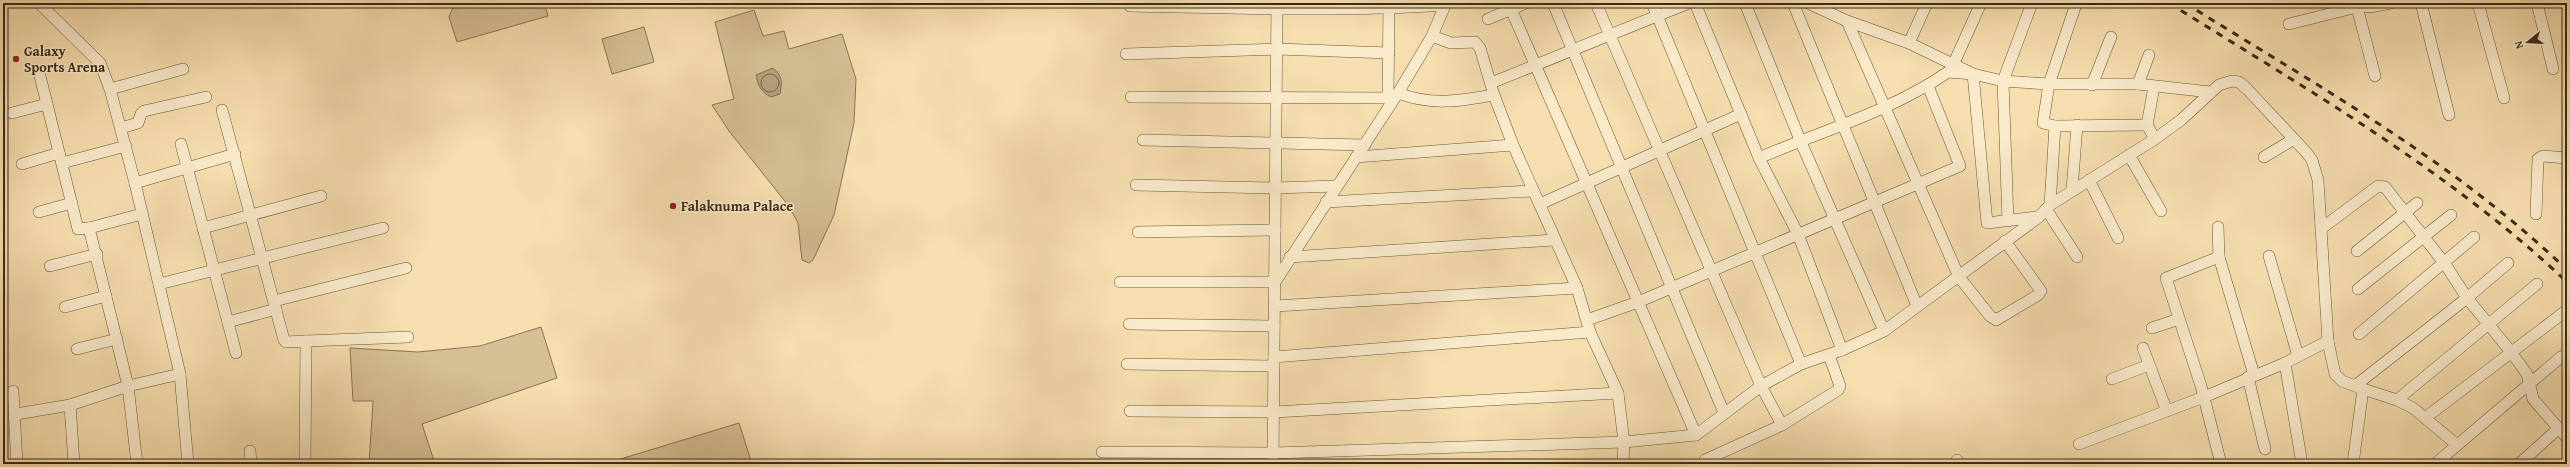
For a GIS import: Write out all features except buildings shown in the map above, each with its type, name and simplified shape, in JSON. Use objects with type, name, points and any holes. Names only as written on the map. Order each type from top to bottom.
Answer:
[{"type":"street","points":[[39,3],[100,63],[110,89],[126,146],[180,374],[188,464]]},
{"type":"street","points":[[1488,19],[1510,8],[1526,3]]},
{"type":"street","points":[[1553,3],[1724,413]]},
{"type":"street","points":[[1596,3],[1761,386],[1782,425]]},
{"type":"street","points":[[1652,3],[1801,364]]},
{"type":"street","points":[[1491,83],[1689,3]]},
{"type":"street","points":[[1695,3],[1758,158],[1798,234],[1842,350]]},
{"type":"street","points":[[1744,3],[1800,140],[1884,331]]},
{"type":"street","points":[[1793,3],[1841,124],[1917,306]]},
{"type":"street","points":[[1808,3],[1847,21],[1909,43],[1973,74]]},
{"type":"street","points":[[1909,43],[1927,3]]},
{"type":"street","points":[[1953,65],[1981,3]]},
{"type":"street","points":[[2008,221],[2003,81],[2032,3]]},
{"type":"street","points":[[2289,24],[2359,6],[2370,7],[2391,3]]},
{"type":"street","points":[[2421,3],[2449,115]]},
{"type":"street","points":[[2478,3],[2504,98]]},
{"type":"street","points":[[2537,3],[2553,69]]},
{"type":"street","points":[[1130,6],[1389,6],[1446,4],[1432,36],[1364,145],[1275,282]]},
{"type":"street","points":[[1273,459],[1277,6]]},
{"type":"street","points":[[1389,6],[1388,53],[1393,98]]},
{"type":"street","points":[[2359,6],[2375,76]]},
{"type":"street","points":[[2075,7],[2049,84],[2043,123],[2055,126],[2147,125]]},
{"type":"street","points":[[1510,8],[1696,435]]},
{"type":"street","points":[[1847,21],[1958,277],[1990,316],[1996,320],[2038,295],[2040,288],[2005,241]]},
{"type":"street","points":[[1432,36],[1450,43],[1475,42],[1478,44],[1494,95],[1513,145],[1532,191],[1540,204],[1554,240],[1577,288],[1590,332],[1618,393],[1624,442],[1623,464]]},
{"type":"street","points":[[2092,85],[2111,37]]},
{"type":"street","points":[[1126,54],[1277,49],[1388,53]]},
{"type":"street","points":[[2138,84],[2149,55]]},
{"type":"street","points":[[110,89],[183,69]]},
{"type":"street","points":[[1758,158],[1884,107],[1928,86],[1948,72],[1973,74],[2003,81],[2092,85],[2138,84],[2154,88],[2210,92]]},
{"type":"street","points":[[1973,74],[1987,223],[2008,221],[2045,210]]},
{"type":"street","points":[[40,76],[78,229],[89,228],[142,214]]},
{"type":"street","points":[[1102,452],[1273,459],[1624,442],[1696,435],[1761,386],[1801,364],[1842,350],[1884,331],[2072,190],[2155,139],[2181,120],[2210,92],[2226,82],[2239,82],[2294,139],[2312,160],[2316,169],[2322,228],[2328,341],[2335,374],[2342,381],[2397,400],[2425,418],[2456,444]]},
{"type":"street","points":[[1587,320],[1638,302],[1711,272],[1960,166],[1928,86]]},
{"type":"street","points":[[2154,88],[2147,125],[2155,139]]},
{"type":"street","points":[[1132,97],[1276,99],[1393,98],[1415,99],[1431,102],[1452,102],[1494,95]]},
{"type":"street","points":[[121,128],[138,123],[139,117],[144,112],[206,97]]},
{"type":"street","points":[[12,113],[47,104]]},
{"type":"street","points":[[222,110],[285,341],[408,337]]},
{"type":"street","points":[[1540,204],[1740,114]]},
{"type":"street","points":[[2072,190],[2077,125]]},
{"type":"street","points":[[2055,126],[2045,210],[2077,257]]},
{"type":"street","points":[[2264,157],[2294,139]]},
{"type":"street","points":[[1143,140],[1364,145]]},
{"type":"street","points":[[181,144],[236,353]]},
{"type":"street","points":[[1356,157],[1513,145]]},
{"type":"street","points":[[22,164],[126,146]]},
{"type":"street","points":[[135,183],[235,154]]},
{"type":"street","points":[[2129,155],[2161,211]]},
{"type":"street","points":[[2536,214],[2538,159],[2543,156],[2567,158]]},
{"type":"street","points":[[2089,180],[2118,238]]},
{"type":"street","points":[[1136,185],[1276,188],[1337,186]]},
{"type":"street","points":[[2322,228],[2381,185],[2385,187],[2423,238],[2445,264],[2467,298],[2511,352],[2530,382],[2533,399],[2567,438]]},
{"type":"street","points":[[1326,202],[1532,191]]},
{"type":"street","points":[[203,228],[321,196]]},
{"type":"street","points":[[39,212],[72,203]]},
{"type":"street","points":[[2357,251],[2416,203]]},
{"type":"street","points":[[2358,289],[2451,215]]},
{"type":"street","points":[[2218,227],[2219,257],[2251,376],[2265,449]]},
{"type":"street","points":[[89,228],[97,254],[128,386],[137,464]]},
{"type":"street","points":[[159,284],[383,228]]},
{"type":"street","points":[[1138,232],[1275,230]]},
{"type":"street","points":[[2359,334],[2445,264],[2474,237]]},
{"type":"street","points":[[1290,257],[1554,240]]},
{"type":"street","points":[[50,266],[97,254]]},
{"type":"street","points":[[2269,256],[2298,356]]},
{"type":"street","points":[[2219,257],[2166,278],[2204,397],[2221,464]]},
{"type":"street","points":[[2353,464],[2360,387],[2390,356],[2467,298],[2508,263]]},
{"type":"street","points":[[228,322],[275,305],[406,268]]},
{"type":"street","points":[[1120,282],[1275,282]]},
{"type":"street","points":[[2397,400],[2537,284]]},
{"type":"street","points":[[1274,306],[1577,288]]},
{"type":"street","points":[[64,307],[106,296]]},
{"type":"street","points":[[2425,418],[2567,310]]},
{"type":"street","points":[[2152,328],[2179,319]]},
{"type":"street","points":[[1129,324],[1274,326]]},
{"type":"street","points":[[1127,364],[1274,361],[1590,332]]},
{"type":"street","points":[[77,349],[117,339]]},
{"type":"street","points":[[305,464],[306,341]]},
{"type":"street","points":[[2078,444],[2166,409],[2204,397],[2285,363],[2328,341]]},
{"type":"street","points":[[2143,348],[2166,409]]},
{"type":"street","points":[[1707,464],[1705,460],[1782,425],[1838,390],[1840,386],[1829,355]]},
{"type":"street","points":[[2435,464],[2456,444],[2530,382],[2561,357],[2567,355]]},
{"type":"street","points":[[2285,363],[2302,464]]},
{"type":"street","points":[[2112,379],[2149,365]]},
{"type":"street","points":[[16,414],[70,405],[128,386],[180,374]]},
{"type":"street","points":[[13,391],[16,414],[17,464]]},
{"type":"street","points":[[1130,411],[1274,412],[1618,393]]},
{"type":"street","points":[[70,405],[74,464]]},
{"type":"street","points":[[2519,464],[2558,429]]},
{"type":"street","points":[[250,451],[251,464]]},
{"type":"shaded area","points":[[455,3],[544,3],[548,16],[457,42],[449,17]]},
{"type":"shaded area","points":[[754,10],[763,36],[784,31],[789,49],[842,34],[856,79],[854,123],[834,215],[813,260],[809,263],[802,260],[798,223],[788,205],[729,131],[712,105],[734,99],[715,22]]},
{"type":"shaded area","points":[[644,27],[654,62],[612,74],[602,39]]},
{"type":"shaded area","points":[[541,327],[557,378],[422,424],[435,464],[369,464],[373,401],[353,401],[350,348],[418,352],[480,346]]},
{"type":"shaded area","points":[[739,423],[752,464],[604,464]]},
{"type":"water","points":[[773,68],[779,74],[781,86],[780,94],[771,97],[760,88],[756,75]]},
{"type":"railway","points":[[2169,3],[2324,100],[2425,167],[2474,203],[2521,241],[2567,282]]},
{"type":"railway","points":[[2185,3],[2334,95],[2431,160],[2478,194],[2524,231],[2567,270]]},
{"type":"place","name":"Galaxy Sports Arena","points":[[16,59]]},
{"type":"place","name":"Falaknuma Palace","points":[[673,206]]}]
